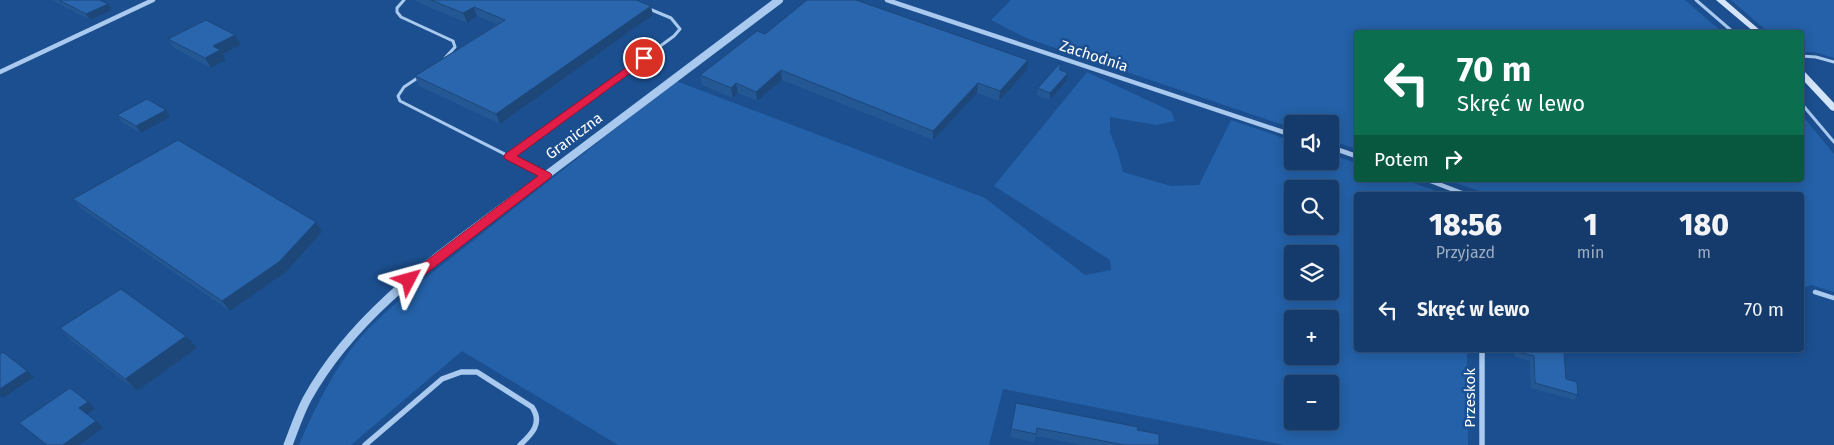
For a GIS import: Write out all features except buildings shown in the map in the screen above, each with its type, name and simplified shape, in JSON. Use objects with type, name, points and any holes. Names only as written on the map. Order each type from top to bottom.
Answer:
[{"type":"main road","points":[[1720,0],[1756,30]]},
{"type":"main road","points":[[1804,76],[1834,108]]},
{"type":"street","points":[[0,72],[153,0]]},
{"type":"street","name":"Graniczna","points":[[288,445],[310,395],[324,372],[358,329],[420,271],[780,0]]},
{"type":"street","name":"Zachodnia","points":[[887,0],[1284,132]]},
{"type":"street","points":[[1339,151],[1354,155]]},
{"type":"street","points":[[1434,182],[1461,192]]},
{"type":"street","name":"Przeskok","points":[[1482,352],[1482,445]]},
{"type":"street","points":[[365,445],[442,379],[469,371],[477,372],[532,407],[536,412],[539,418],[538,425],[520,445]]},
{"type":"lane","points":[[404,0],[397,8],[397,12],[401,17],[453,41],[455,47],[440,62]]},
{"type":"lane","points":[[1696,0],[1731,30]]},
{"type":"lane","points":[[509,157],[674,36],[680,29],[679,23],[671,17],[644,7]]},
{"type":"lane","points":[[1804,56],[1834,62]]},
{"type":"lane","points":[[426,72],[404,87],[398,96],[400,101],[546,175]]},
{"type":"lane","points":[[1804,107],[1834,142]]},
{"type":"lane","points":[[1815,292],[1834,298]]},
{"type":"shaded area","points":[[1011,0],[1685,0],[1720,30],[1354,30],[1354,148],[1339,143],[1339,115],[1284,115],[1284,125],[1026,38],[991,20]]},
{"type":"shaded area","points":[[1731,0],[1834,0],[1834,58],[1814,52],[1804,52],[1804,30],[1766,30]]},
{"type":"shaded area","points":[[1087,72],[1171,111],[1175,121],[1156,125],[1110,117],[1110,132],[1123,172],[1171,186],[1199,185],[1231,120],[1284,138],[1284,170],[1339,170],[1339,157],[1354,162],[1354,182],[1411,182],[1438,192],[1354,192],[1354,352],[1467,352],[1468,445],[1284,445],[1003,389],[989,445],[618,445],[462,351],[351,445],[299,445],[318,403],[342,362],[376,321],[428,276],[676,81],[985,198],[1085,275],[1111,270],[1110,260],[994,186]]},
{"type":"shaded area","points":[[1804,118],[1834,154],[1834,292],[1811,285],[1804,288],[1804,192],[1482,192],[1453,182],[1804,182]]},
{"type":"route","points":[[409,280],[546,175],[509,157],[644,58]]}]
